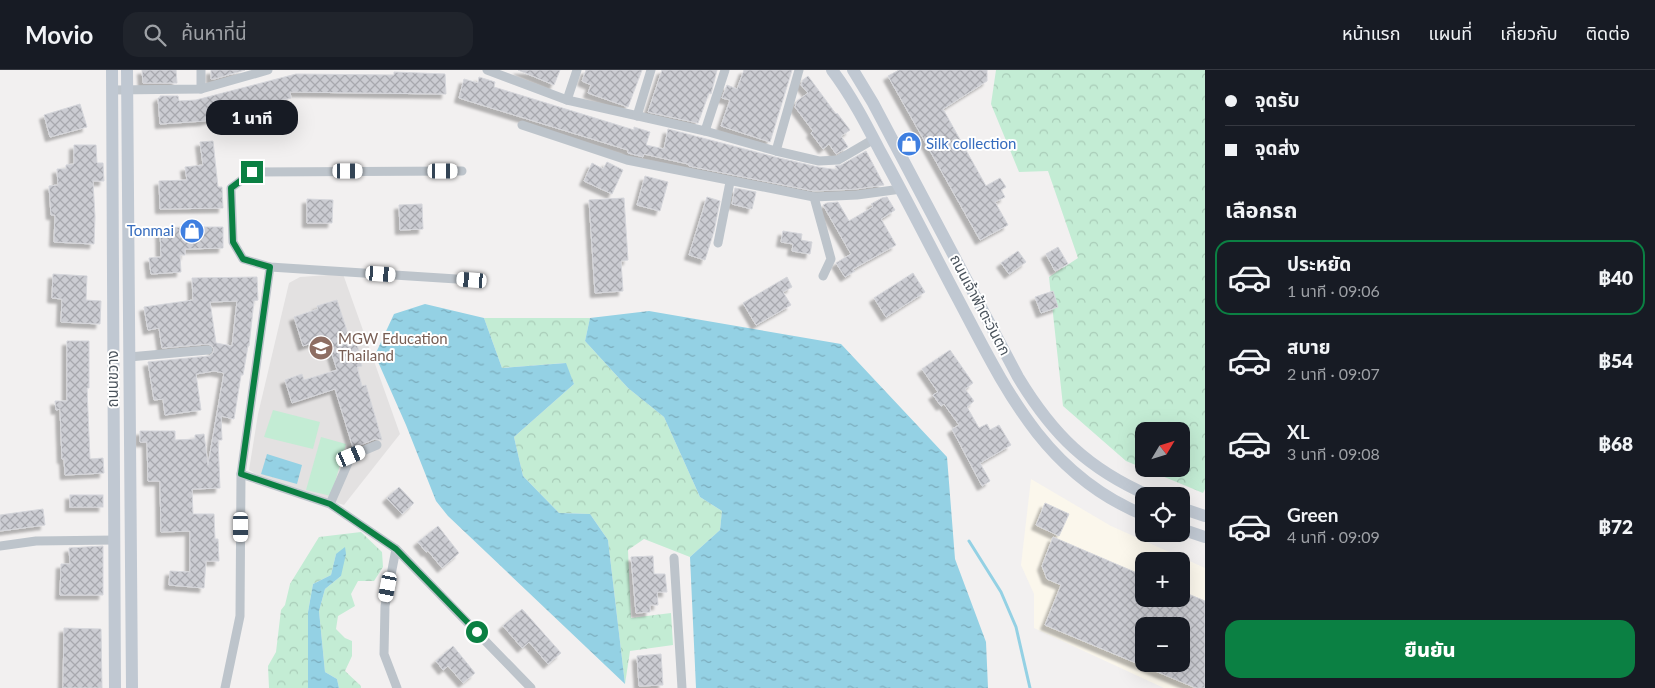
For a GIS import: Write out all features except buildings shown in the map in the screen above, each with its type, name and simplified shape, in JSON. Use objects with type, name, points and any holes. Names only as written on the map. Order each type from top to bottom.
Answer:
[{"type":"main road","name":"ถนนขวาง","points":[[112,70],[115,688]]},
{"type":"main road","name":"ถนนขวาง","points":[[127,70],[132,688]]},
{"type":"main road","name":"ถนนเจ้าฟ้าตะวันตก","points":[[832,70],[874,139],[994,367],[1032,426],[1054,453],[1079,476],[1116,502],[1135,510]]},
{"type":"main road","name":"ถนนเจ้าฟ้าตะวันตก","points":[[853,70],[878,111],[1018,377],[1037,407],[1061,437],[1084,458],[1109,475],[1135,488]]},
{"type":"main road","points":[[115,491],[130,492]]},
{"type":"main road","points":[[1190,511],[1205,516]]},
{"type":"main road","points":[[1190,532],[1205,537]]},
{"type":"street","points":[[201,70],[201,89]]},
{"type":"street","points":[[113,90],[201,89],[264,70]]},
{"type":"street","points":[[487,70],[499,72],[567,100],[705,131],[819,161],[838,160],[874,139]]},
{"type":"street","points":[[567,100],[577,70]]},
{"type":"street","points":[[637,116],[651,70]]},
{"type":"street","points":[[705,131],[725,70]]},
{"type":"street","points":[[776,151],[799,70]]},
{"type":"street","points":[[522,125],[627,160],[730,182],[814,197],[856,195],[901,189]]},
{"type":"street","points":[[462,171],[252,172],[231,188],[233,242],[243,259],[270,267],[472,280]]},
{"type":"street","points":[[718,243],[730,182]]},
{"type":"street","points":[[814,197],[831,259],[823,276]]},
{"type":"street","points":[[225,688],[240,616],[241,474],[270,267]]},
{"type":"street","points":[[129,357],[208,350]]},
{"type":"street","points":[[330,504],[351,456],[377,445]]},
{"type":"street","points":[[241,474],[330,504],[396,549],[531,688]]},
{"type":"street","points":[[0,546],[36,541],[115,540]]},
{"type":"street","points":[[396,549],[385,606],[384,654],[397,688]]},
{"type":"street","points":[[674,558],[682,688]]},
{"type":"shaded area","name":"MGW Education Thailand","points":[[343,274],[400,434],[344,505],[269,482],[249,470],[258,414],[289,283],[300,277]]},
{"type":"shaded area","points":[[1031,479],[1111,526],[1135,537],[1135,542],[1147,542],[1169,552],[1135,552],[1135,607],[1190,607],[1190,561],[1205,568],[1205,688],[1164,688],[1034,628],[1034,594],[1021,565]]},
{"type":"green space","points":[[996,70],[1205,70],[1205,489],[1203,493],[1167,478],[1190,478],[1190,422],[1135,422],[1135,464],[1126,461],[1063,406],[1049,277],[1078,258],[1048,171],[1019,172],[991,104]]},
{"type":"green space","points":[[484,318],[590,318],[585,341],[628,388],[664,417],[700,497],[722,511],[720,530],[690,557],[644,539],[628,550],[631,618],[671,613],[673,645],[630,651],[625,684],[608,540],[590,514],[559,513],[523,476],[514,437],[574,384],[565,363],[502,368]]},
{"type":"green space","points":[[273,410],[320,422],[313,449],[264,437]]},
{"type":"green space","points":[[321,437],[346,444],[331,496],[306,490]]},
{"type":"green space","points":[[361,532],[382,552],[383,567],[374,581],[358,581],[351,594],[355,606],[338,616],[336,629],[345,638],[352,641],[352,656],[345,671],[361,688],[339,688],[337,679],[325,672],[319,611],[325,589],[341,576],[336,554],[331,575],[313,584],[308,612],[308,688],[269,688],[268,666],[276,652],[281,610],[285,605],[290,584],[319,537]]},
{"type":"water","points":[[425,304],[484,318],[502,368],[566,363],[574,384],[514,437],[523,476],[559,513],[590,514],[608,540],[625,684],[448,516],[436,501],[406,425],[375,355],[394,314]]},
{"type":"water","points":[[649,311],[841,344],[947,457],[955,559],[986,642],[988,688],[696,688],[690,557],[720,530],[722,511],[700,497],[664,417],[628,388],[585,341],[590,318]]},
{"type":"water","points":[[267,454],[302,465],[297,484],[261,474]]},
{"type":"water","points":[[345,547],[346,554],[341,576],[325,589],[319,611],[325,672],[337,679],[339,688],[308,688],[308,612],[313,584],[331,575],[336,554]]},
{"type":"waterway","points":[[969,541],[1001,592],[1016,627],[1030,688]]},
{"type":"place","name":"Silk collection","points":[[909,144]]},
{"type":"place","name":"Tonmai","points":[[192,231]]},
{"type":"place","name":"MGW Education Thailand","points":[[321,348]]},
{"type":"route","points":[[252,172],[231,188],[233,242],[243,259],[270,267],[241,474],[330,504],[396,549],[477,632]]}]
